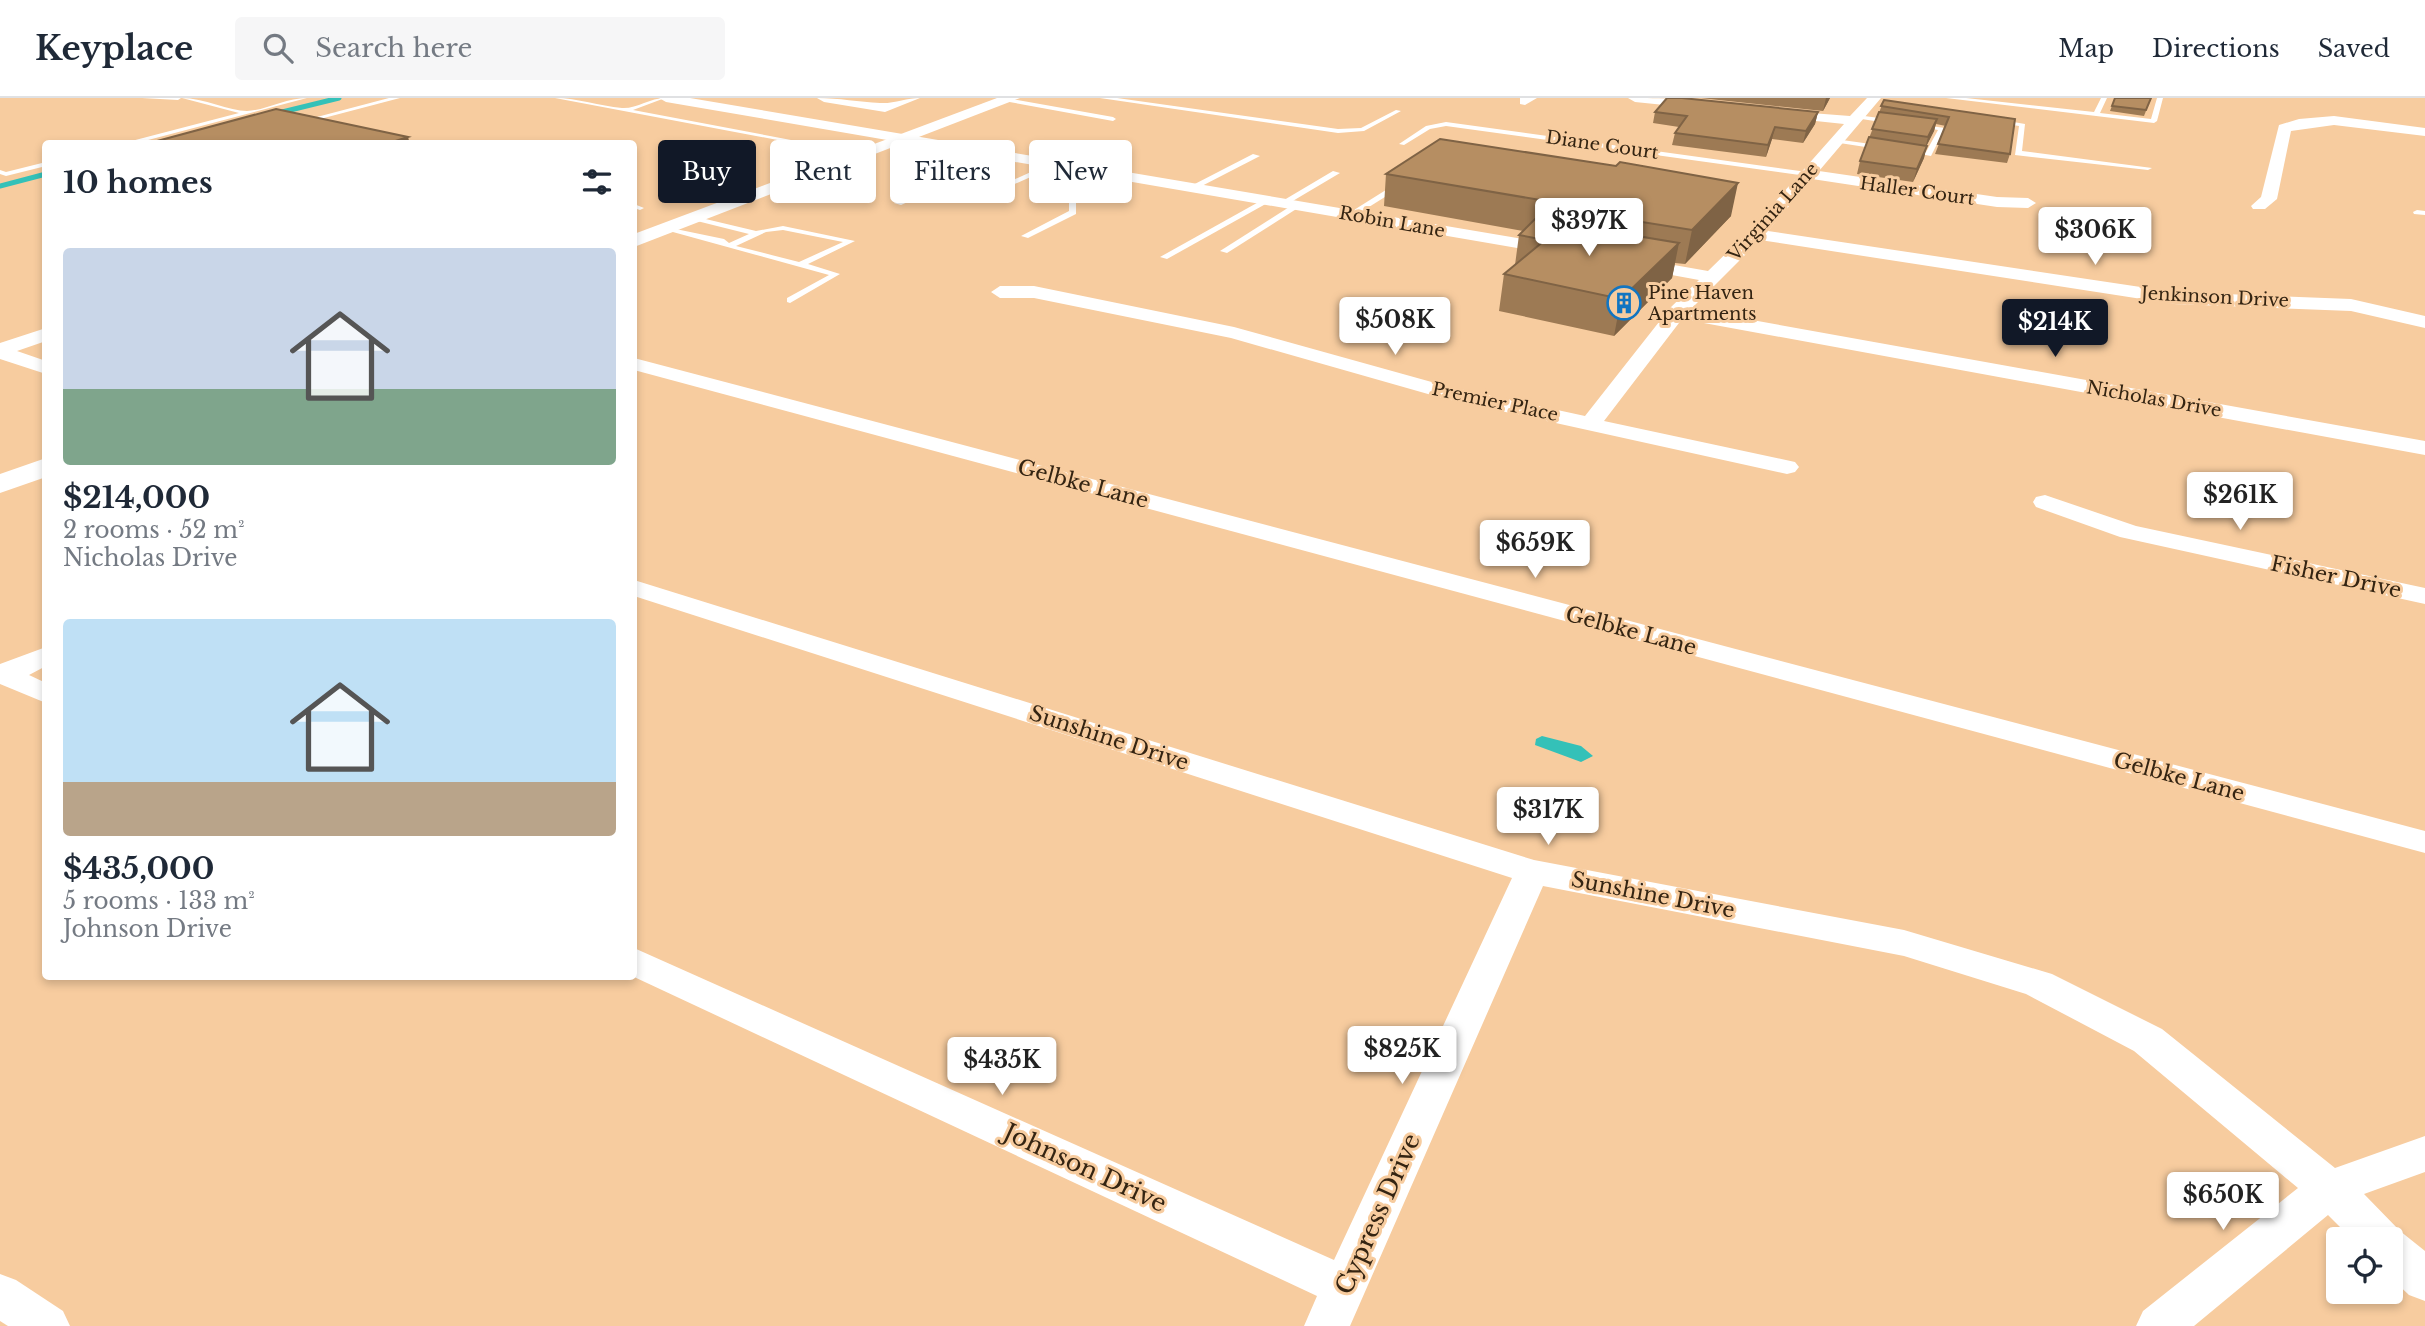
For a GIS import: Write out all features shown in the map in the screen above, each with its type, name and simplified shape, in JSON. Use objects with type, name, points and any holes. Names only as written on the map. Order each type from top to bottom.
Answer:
[{"type":"street","name":"Robin Lane","points":[[664,98],[1029,160]]},
{"type":"street","points":[[824,98],[885,108],[912,98]]},
{"type":"street","points":[[1635,98],[1725,107]]},
{"type":"street","points":[[637,241],[1009,99]]},
{"type":"street","name":"Virginia Lane","points":[[1591,422],[1677,312],[1756,234],[1835,141],[1876,102]]},
{"type":"street","points":[[1764,111],[1856,119]]},
{"type":"street","points":[[2259,206],[2269,200],[2284,128],[2298,122],[2327,121],[2425,132]]},
{"type":"street","name":"Haller Court","points":[[1807,173],[1997,202],[2028,203]]},
{"type":"street","name":"Robin Lane","points":[[1132,177],[1581,254]]},
{"type":"street","name":"Jenkinson Drive","points":[[1756,234],[2174,298],[2351,305],[2425,322]]},
{"type":"street","points":[[1620,261],[1713,277]]},
{"type":"street","name":"Premier Place","points":[[1000,292],[1034,292],[1234,333],[1442,392],[1591,422],[1787,467]]},
{"type":"street","name":"Nicholas Drive","points":[[1677,312],[2425,448]]},
{"type":"street","points":[[0,351],[42,335]]},
{"type":"street","points":[[0,351],[42,367]]},
{"type":"street","name":"Gelbke Lane","points":[[637,366],[2425,842]]},
{"type":"street","points":[[0,484],[42,468]]},
{"type":"street","name":"Fisher Drive","points":[[2045,502],[2129,531],[2425,596]]},
{"type":"street","name":"Sunshine Drive","points":[[637,589],[1532,872],[1904,943],[2039,984],[2148,1040],[2329,1188],[2370,1227]]},
{"type":"street","points":[[3,674],[42,657]]},
{"type":"street","points":[[3,674],[42,692]]},
{"type":"street","name":"Cypress Drive","points":[[1326,1326],[1532,872]]},
{"type":"street","name":"Johnson Drive","points":[[637,963],[1345,1287]]},
{"type":"street","points":[[2159,1326],[2329,1188],[2425,1154]]},
{"type":"street","points":[[2403,1259],[2425,1280]]},
{"type":"street","points":[[0,1295],[47,1326]]},
{"type":"lane","points":[[145,98],[178,98]]},
{"type":"lane","points":[[185,98],[245,112]]},
{"type":"lane","points":[[138,140],[304,98]]},
{"type":"lane","points":[[301,122],[397,98]]},
{"type":"lane","points":[[558,98],[788,140]]},
{"type":"lane","points":[[624,110],[664,98]]},
{"type":"lane","points":[[1103,98],[1338,131],[1362,130],[1398,111]]},
{"type":"lane","points":[[1949,98],[2154,121],[2160,98]]},
{"type":"lane","points":[[2096,114],[2104,98]]},
{"type":"lane","points":[[1009,99],[1114,119]]},
{"type":"lane","points":[[1856,119],[1942,128],[1928,154],[1902,150]]},
{"type":"lane","points":[[1986,120],[2023,125],[2018,153],[2148,168]]},
{"type":"lane","name":"Diane Court","points":[[1402,145],[1428,127],[1446,124],[1807,173]]},
{"type":"lane","points":[[1835,141],[1888,149]]},
{"type":"lane","points":[[1191,188],[1256,156]]},
{"type":"lane","points":[[0,172],[6,174],[42,165]]},
{"type":"lane","points":[[1164,257],[1282,203],[1336,173]]},
{"type":"lane","points":[[1350,215],[1413,177]]},
{"type":"lane","points":[[1026,236],[1073,212],[1072,203]]},
{"type":"lane","points":[[1224,251],[1282,203]]},
{"type":"lane","points":[[696,218],[756,233]]},
{"type":"lane","points":[[728,246],[756,233],[783,228],[851,241],[801,264]]},
{"type":"lane","points":[[666,229],[722,241],[728,246],[836,274],[790,300]]},
{"type":"water","points":[[1542,736],[1581,746],[1593,756],[1581,762],[1535,745],[1536,739]]},
{"type":"building","points":[[1667,98],[1818,112],[1806,131],[1775,127],[1768,145],[1675,133],[1687,116],[1655,112]]},
{"type":"building","points":[[2115,98],[2151,98],[2146,110],[2112,106]]},
{"type":"building","points":[[1884,100],[2015,119],[2010,154],[1938,144],[1949,117],[1881,106]]},
{"type":"building","points":[[276,109],[408,137],[399,140],[161,140]]},
{"type":"building","points":[[1879,112],[1937,119],[1928,137],[1872,129]]},
{"type":"building","points":[[1869,137],[1927,146],[1917,169],[1860,161]]},
{"type":"building","points":[[1440,139],[1616,166],[1620,162],[1738,183],[1692,230],[1548,207],[1552,202],[1386,174]]},
{"type":"building","points":[[1535,219],[1679,243],[1621,299],[1504,274],[1545,240],[1519,235]]},
{"type":"waterway","points":[[274,114],[339,98]]},
{"type":"waterway","points":[[0,186],[42,175]]},
{"type":"place","name":"Pine Haven Apartments","points":[[1624,303]]}]
